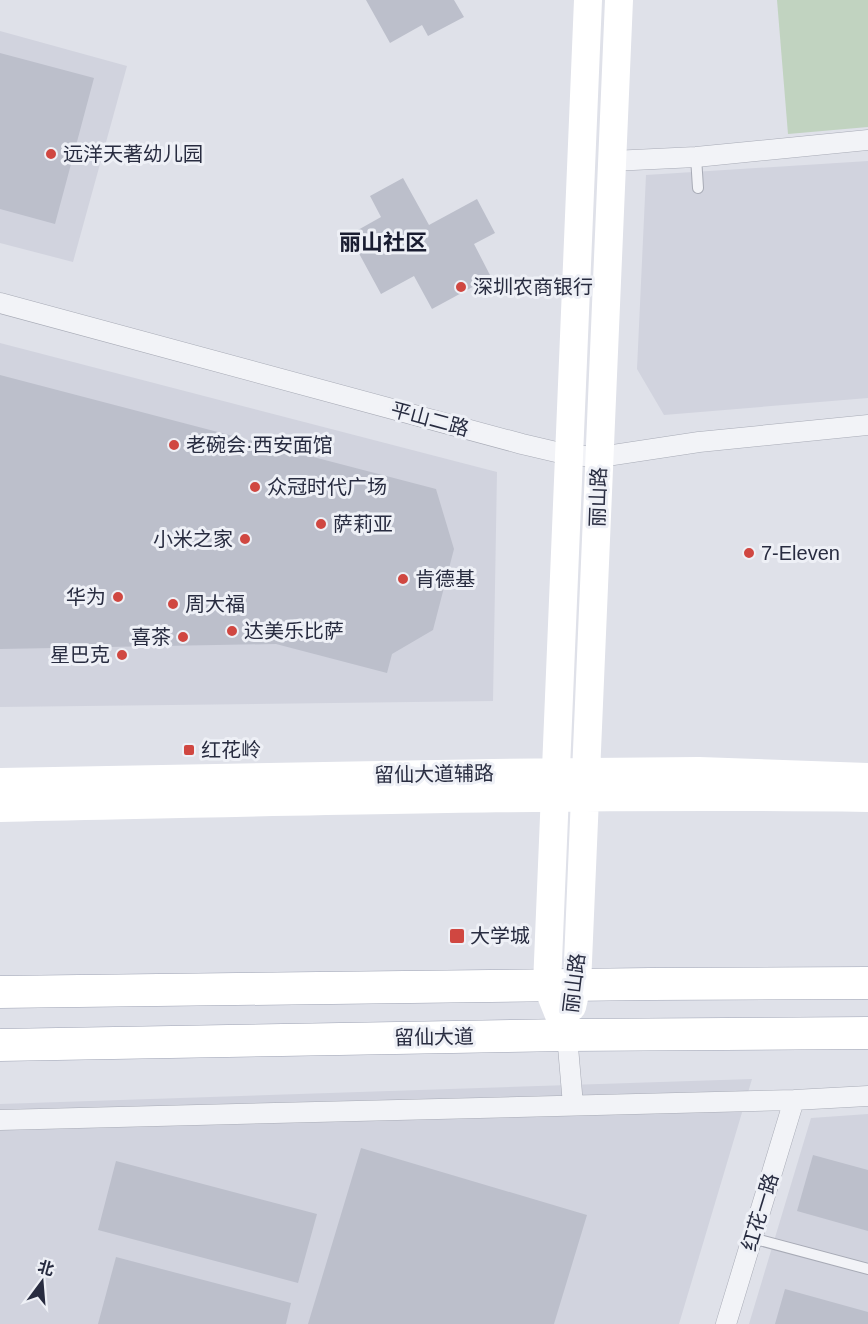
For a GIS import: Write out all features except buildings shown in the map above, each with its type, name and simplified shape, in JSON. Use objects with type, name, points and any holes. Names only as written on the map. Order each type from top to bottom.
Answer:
[{"type":"main road","points":[[0,992],[868,983]]},
{"type":"main road","name":"留仙大道","points":[[0,1045],[567,1035],[868,1033]]},
{"type":"street","name":"丽山路","points":[[567,1035],[562,985],[555,785],[588,0]]},
{"type":"street","name":"丽山路","points":[[562,985],[586,785],[619,0]]},
{"type":"street","points":[[612,161],[696,157],[868,140]]},
{"type":"street","name":"平山二路","points":[[0,303],[569,455],[600,457],[699,442],[868,425]]},
{"type":"street","name":"留仙大道辅路","points":[[586,785],[711,772],[868,777]]},
{"type":"street","name":"留仙大道辅路","points":[[0,782],[586,785],[727,797],[868,798]]},
{"type":"street","name":"留仙大道辅路","points":[[0,808],[555,785]]},
{"type":"street","points":[[567,1035],[573,1105]]},
{"type":"street","points":[[0,1120],[794,1100],[868,1096]]},
{"type":"street","name":"红花一路","points":[[726,1324],[794,1100]]},
{"type":"lane","points":[[696,157],[698,188]]},
{"type":"lane","points":[[752,1238],[868,1269]]},
{"type":"shaded area","name":"远洋天著幼儿园","points":[[0,31],[127,66],[73,262],[0,243]]},
{"type":"shaded area","points":[[868,161],[868,398],[664,415],[637,369],[646,175]]},
{"type":"shaded area","points":[[0,343],[497,472],[493,701],[0,707]]},
{"type":"shaded area","points":[[752,1079],[679,1324],[0,1324],[0,1104]]},
{"type":"shaded area","points":[[868,1114],[868,1324],[749,1324],[811,1118]]},
{"type":"green space","points":[[777,0],[868,0],[868,127],[788,134]]},
{"type":"place","name":"远洋天著幼儿园","points":[[51,154]]},
{"type":"place","name":"深圳农商银行","points":[[461,287]]},
{"type":"place","name":"老碗会·西安面馆","points":[[174,445]]},
{"type":"place","name":"众冠时代广场","points":[[255,487]]},
{"type":"place","name":"萨莉亚","points":[[321,524]]},
{"type":"place","name":"小米之家","points":[[245,539]]},
{"type":"place","name":"7-Eleven","points":[[749,553]]},
{"type":"place","name":"肯德基","points":[[403,579]]},
{"type":"place","name":"华为","points":[[118,597]]},
{"type":"place","name":"周大福","points":[[173,604]]},
{"type":"place","name":"达美乐比萨","points":[[232,631]]},
{"type":"place","name":"喜茶","points":[[183,637]]},
{"type":"place","name":"星巴克","points":[[122,655]]},
{"type":"place","name":"红花岭","points":[[189,750]]},
{"type":"place","name":"大学城","points":[[457,936]]},
{"type":"district","name":"丽山社区","points":[[383,242]]}]
